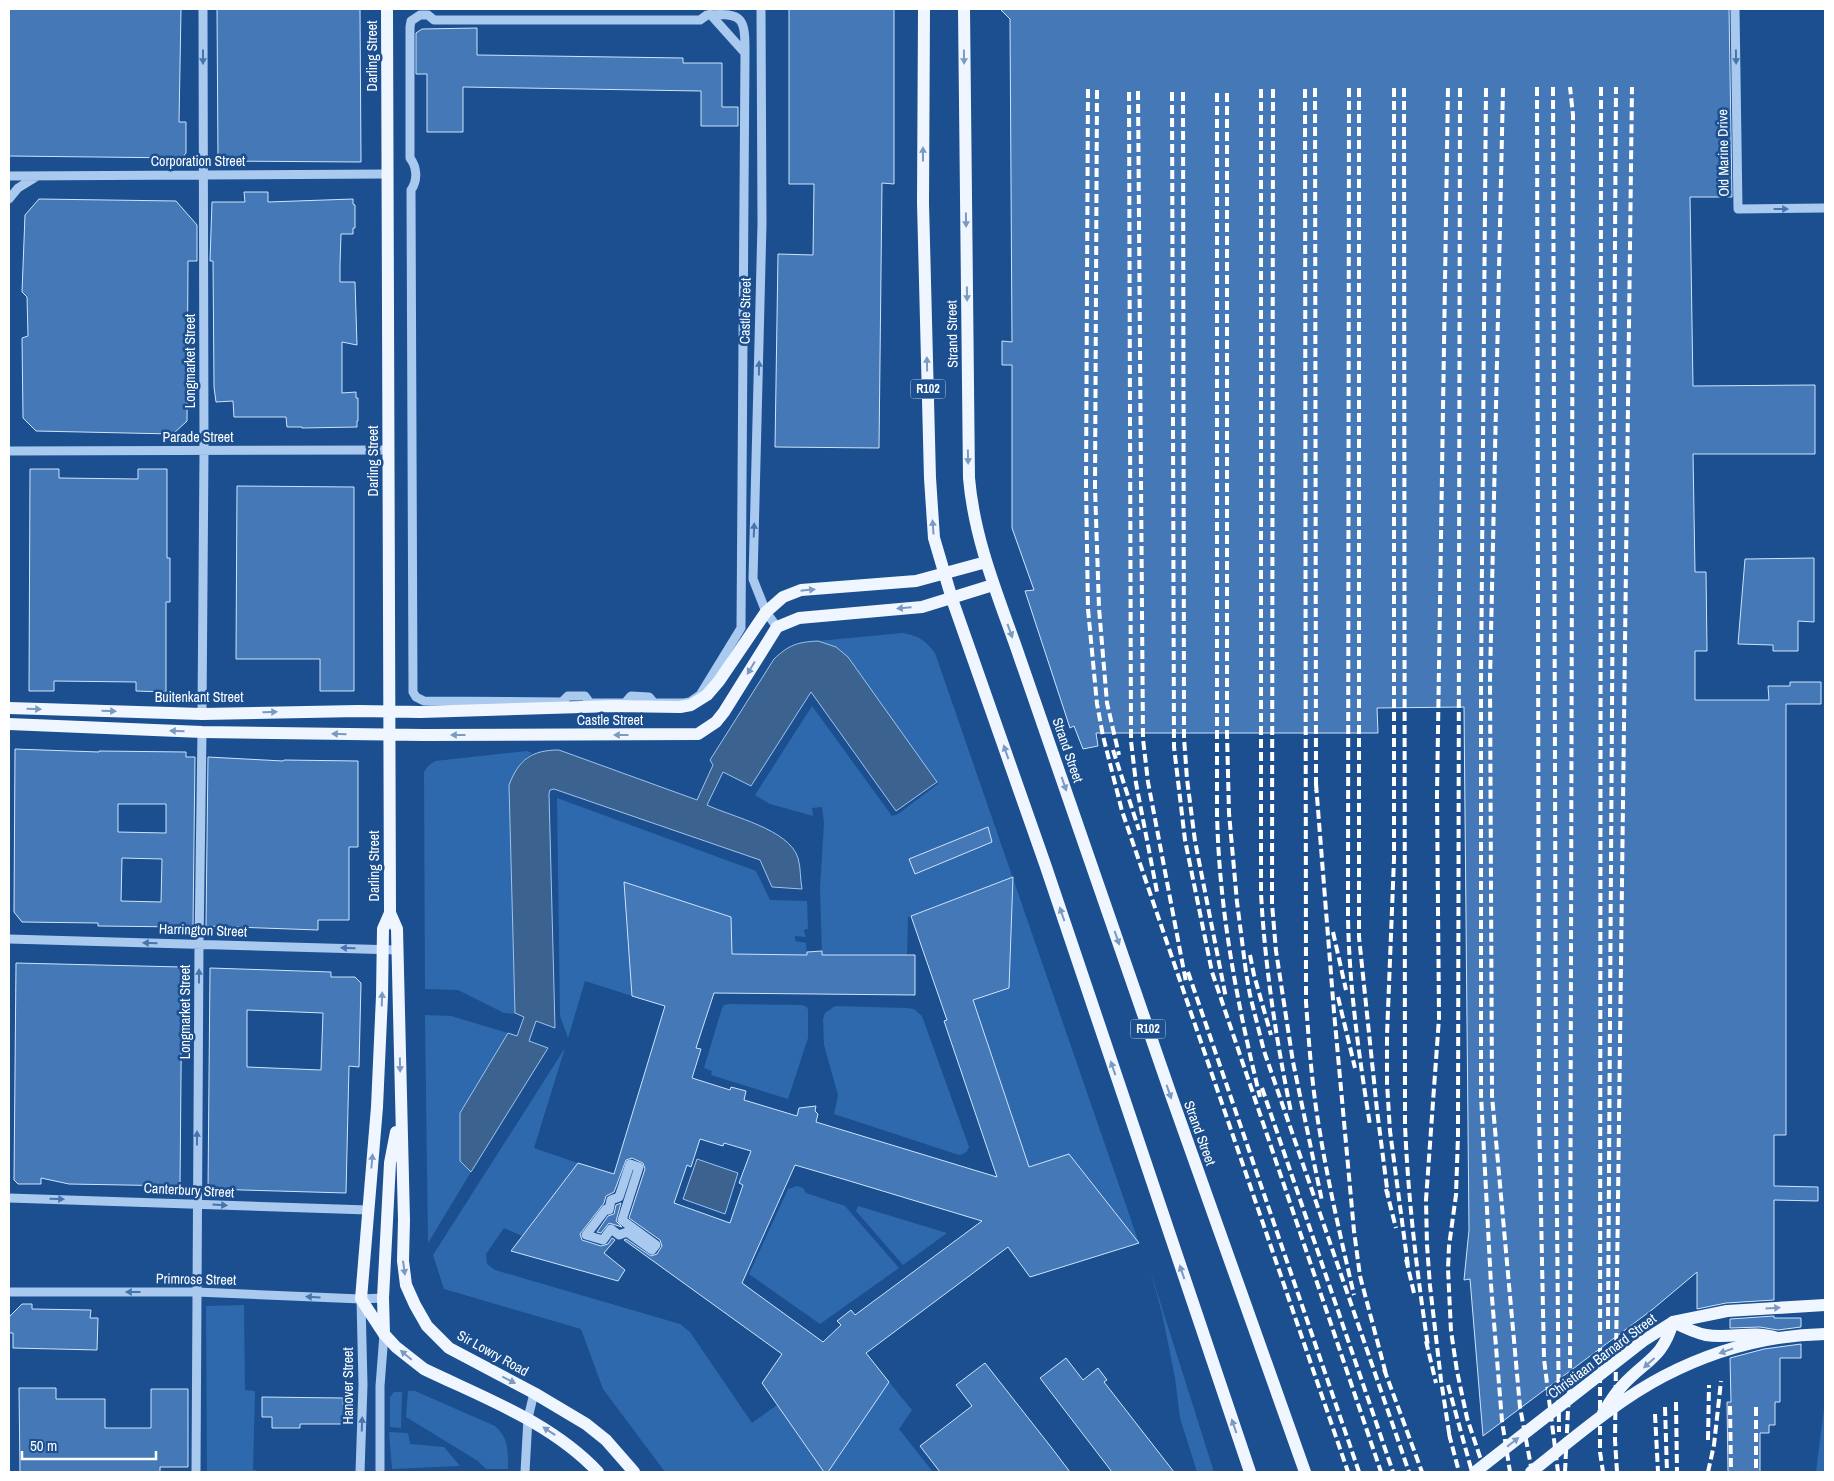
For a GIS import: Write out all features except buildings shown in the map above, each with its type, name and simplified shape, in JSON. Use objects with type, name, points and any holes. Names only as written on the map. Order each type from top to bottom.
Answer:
[{"type":"main road","name":"Darling Street","points":[[387,9],[390,913],[397,929],[404,1220]]},
{"type":"main road","name":"Strand Street","points":[[924,9],[923,203],[930,478],[934,538],[943,574],[1045,864],[1250,1472]]},
{"type":"main road","name":"Strand Street","points":[[964,9],[969,478],[976,529],[993,585],[1174,1104],[1305,1472]]},
{"type":"main road","name":"Castle Street","points":[[388,711],[421,712],[614,706],[680,707],[691,705],[707,694],[719,681],[766,612],[783,598],[801,590],[916,581],[986,562]]},
{"type":"main road","points":[[777,627],[799,618],[922,607],[993,585]]},
{"type":"main road","name":"Castle Street","points":[[388,734],[698,734],[709,728],[720,717],[777,627]]},
{"type":"main road","name":"Buitenkant Street","points":[[9,708],[202,714],[388,711]]},
{"type":"main road","points":[[9,724],[202,732],[388,734]]},
{"type":"main road","name":"Darling Street","points":[[361,1299],[377,1107],[383,929],[390,913]]},
{"type":"main road","points":[[384,1334],[383,1298],[390,1163],[400,1110]]},
{"type":"main road","name":"Sir Lowry Road","points":[[404,1220],[402,1261],[406,1285],[415,1306],[427,1326],[449,1348],[534,1393],[586,1424],[606,1440],[634,1472]]},
{"type":"main road","points":[[361,1299],[384,1334],[402,1352],[424,1369],[528,1418],[566,1443],[598,1472]]},
{"type":"main road","name":"Christiaan Barnard Street","points":[[1474,1472],[1643,1341],[1673,1322],[1726,1310],[1825,1305]]},
{"type":"main road","points":[[1600,1419],[1613,1396],[1659,1353],[1673,1322],[1707,1335],[1766,1334],[1777,1338]]},
{"type":"main road","points":[[1530,1472],[1600,1419],[1652,1383],[1692,1363],[1742,1345],[1795,1335],[1825,1334]]},
{"type":"street","name":"Longmarket Street","points":[[202,714],[204,451],[203,9]]},
{"type":"street","name":"Castle Street","points":[[761,9],[762,224],[753,579],[766,612],[777,627]]},
{"type":"street","name":"Old Marine Drive","points":[[1735,9],[1738,209],[1825,208]]},
{"type":"street","points":[[710,14],[745,53]]},
{"type":"street","points":[[710,14],[728,15],[740,19],[745,30],[741,628],[700,695],[690,702],[654,703],[649,697],[631,696],[625,703],[590,703],[585,696],[568,696],[562,702],[420,700],[413,692],[411,190],[415,184],[415,165],[410,158],[410,27],[412,21],[420,15],[428,15],[434,20],[700,20],[710,14]]},
{"type":"street","name":"Corporation Street","points":[[9,176],[387,174]]},
{"type":"street","points":[[9,198],[29,180],[41,176]]},
{"type":"street","name":"Parade Street","points":[[9,451],[388,450]]},
{"type":"street","name":"Longmarket Street","points":[[196,1472],[202,732]]},
{"type":"street","name":"Harrington Street","points":[[9,940],[397,950]]},
{"type":"street","points":[[630,1164],[639,1167],[622,1220],[656,1245],[652,1250],[627,1232],[619,1235],[611,1229],[603,1240],[586,1235],[606,1209],[608,1210],[611,1200],[620,1197],[630,1164]]},
{"type":"street","name":"Canterbury Street","points":[[9,1198],[368,1210]]},
{"type":"street","name":"Primrose Street","points":[[9,1292],[196,1292],[361,1299],[383,1298]]},
{"type":"street","name":"Hanover Street","points":[[360,1472],[363,1385],[361,1299]]},
{"type":"street","points":[[380,1472],[380,1386],[384,1334]]},
{"type":"street","points":[[525,1472],[528,1418],[534,1393]]},
{"type":"shaded area","points":[[902,633],[921,639],[931,648],[935,653],[1013,877],[908,917],[907,955],[822,955],[820,888],[824,823],[822,807],[812,808],[813,816],[770,804],[755,795],[812,706],[892,816],[898,814],[938,784],[848,657],[836,647],[818,641]],"holes":[[[988,827],[992,842],[916,873],[910,859]]]},
{"type":"shaded area","points":[[818,641],[836,647],[848,657],[937,782],[896,811],[811,692],[751,786],[723,772],[707,805],[758,825],[784,839],[793,848],[798,858],[802,889],[772,887],[760,860],[554,789],[550,790],[555,1028],[536,1021],[529,1041],[548,1048],[471,1172],[460,1161],[460,1113],[508,1033],[517,1036],[524,1017],[515,1013],[509,785],[517,769],[522,762],[534,754],[559,750],[697,800],[713,765],[710,760],[774,659],[784,650],[794,645]]},
{"type":"shaded area","points":[[527,751],[532,753],[522,762],[509,785],[515,1014],[504,1013],[458,990],[425,989],[424,772],[435,761]]},
{"type":"shaded area","points":[[557,798],[756,871],[770,900],[807,901],[808,929],[804,931],[806,937],[795,936],[795,941],[806,943],[807,955],[732,954],[731,917],[625,882],[632,996],[585,981],[568,1038],[560,1016]]},
{"type":"shaded area","points":[[1013,878],[1139,1243],[1069,1154],[1029,1167],[973,1000],[1009,988]]},
{"type":"shaded area","points":[[724,1005],[802,1005],[807,1007],[808,1038],[788,1099],[711,1075],[712,1071],[704,1068],[722,1008]]},
{"type":"shaded area","points":[[835,1006],[906,1008],[914,1009],[922,1016],[969,1147],[966,1152],[959,1155],[834,1114],[838,1095],[824,1045],[823,1019],[825,1013]]},
{"type":"shaded area","points":[[425,1015],[451,1016],[508,1033],[460,1113],[460,1161],[471,1172],[428,1243]]},
{"type":"shaded area","points":[[565,1048],[534,1148],[578,1163],[522,1236],[504,1228],[486,1254],[487,1264],[495,1270],[680,1324],[690,1332],[752,1423],[777,1405],[824,1472],[665,1472],[603,1389],[581,1329],[444,1289],[433,1255]]},
{"type":"shaded area","points":[[697,1159],[738,1173],[725,1214],[683,1199]]},
{"type":"shaded area","points":[[797,1186],[803,1188],[806,1193],[845,1206],[899,1268],[820,1324],[749,1274],[788,1189]]},
{"type":"shaded area","points":[[858,1206],[947,1233],[903,1265],[856,1211]]},
{"type":"shaded area","points":[[1150,1270],[1214,1472],[1197,1472],[1180,1418],[1175,1378],[1162,1313]]},
{"type":"shaded area","points":[[244,1305],[245,1390],[255,1391],[253,1470],[256,1470],[256,1472],[207,1472],[206,1306]]},
{"type":"shaded area","points":[[889,1382],[912,1410],[899,1429],[933,1472],[828,1472]]},
{"type":"shaded area","points":[[408,1391],[415,1391],[495,1426],[505,1440],[508,1451],[508,1469],[486,1469],[478,1461],[406,1417]]},
{"type":"shaded area","points":[[394,1392],[402,1392],[401,1428],[390,1427],[390,1397]]},
{"type":"shaded area","points":[[1825,1400],[1825,1472],[1816,1472]]},
{"type":"shaded area","points":[[389,1432],[408,1433],[410,1444],[444,1447],[460,1466],[392,1469]]},
{"type":"railway","points":[[1537,87],[1539,1113],[1544,1359],[1558,1472]]},
{"type":"railway","points":[[1553,87],[1556,1111],[1559,1432]]},
{"type":"railway","points":[[1565,1472],[1570,1370],[1573,115],[1570,87]]},
{"type":"railway","points":[[1601,87],[1600,1452],[1603,1472]]},
{"type":"railway","points":[[1608,1329],[1616,87]]},
{"type":"railway","points":[[1617,1472],[1615,1440],[1632,87]]},
{"type":"railway","points":[[1315,88],[1316,791]]},
{"type":"railway","points":[[1349,88],[1348,916],[1355,1021],[1370,1125]]},
{"type":"railway","points":[[1359,88],[1359,937],[1388,1196]]},
{"type":"railway","points":[[1394,88],[1394,859],[1387,1083],[1390,1131],[1408,1266]]},
{"type":"railway","points":[[1404,88],[1405,1124],[1408,1180],[1428,1346]]},
{"type":"railway","points":[[1448,88],[1437,795],[1439,1018],[1426,1200],[1430,1286],[1450,1439]]},
{"type":"railway","points":[[1460,88],[1458,1135],[1456,1195],[1448,1269],[1451,1331],[1457,1371],[1467,1418],[1485,1472]]},
{"type":"railway","points":[[1486,88],[1481,681],[1481,1095],[1491,1285],[1502,1421],[1510,1472]]},
{"type":"railway","points":[[1503,88],[1490,679],[1492,1096],[1520,1407],[1532,1472]]},
{"type":"railway","points":[[1088,89],[1086,486],[1088,609],[1097,704],[1103,736],[1122,811],[1348,1472]]},
{"type":"railway","points":[[1261,89],[1261,893],[1272,1003],[1291,1112]]},
{"type":"railway","points":[[1273,89],[1272,904],[1276,951],[1293,1062],[1322,1201]]},
{"type":"railway","points":[[1305,89],[1306,1002],[1319,1127],[1354,1295]]},
{"type":"railway","points":[[1097,90],[1095,488],[1099,608],[1107,703],[1119,755]]},
{"type":"railway","points":[[1138,91],[1143,739],[1148,782],[1186,982]]},
{"type":"railway","points":[[1129,92],[1131,741],[1136,783],[1157,892]]},
{"type":"railway","points":[[1172,92],[1174,747],[1185,840],[1212,972],[1381,1472]]},
{"type":"railway","points":[[1183,92],[1184,738],[1195,841],[1226,998]]},
{"type":"railway","points":[[1217,93],[1218,849],[1225,921],[1244,1027],[1260,1097]]},
{"type":"railway","points":[[1227,93],[1227,734],[1229,813],[1237,902],[1246,972],[1264,1051],[1409,1472]]},
{"type":"railway","points":[[1113,750],[1139,830]]},
{"type":"railway","points":[[1316,784],[1354,1231],[1360,1276],[1386,1374]]},
{"type":"railway","points":[[1333,932],[1346,990]]},
{"type":"railway","points":[[1250,955],[1271,1035]]},
{"type":"railway","points":[[1188,972],[1359,1472]]},
{"type":"railway","points":[[1338,997],[1355,1068]]},
{"type":"railway","points":[[1262,1088],[1393,1472]]},
{"type":"railway","points":[[1386,1189],[1396,1228]]},
{"type":"railway","points":[[1406,1259],[1414,1293]]},
{"type":"railway","points":[[1426,1341],[1436,1383]]},
{"type":"railway","points":[[1384,1369],[1422,1472]]},
{"type":"railway","points":[[1708,1472],[1714,1445],[1721,1381]]},
{"type":"railway","points":[[1448,1385],[1472,1472]]},
{"type":"railway","points":[[1708,1440],[1709,1385]]},
{"type":"railway","points":[[1676,1402],[1677,1472]]},
{"type":"railway","points":[[1730,1406],[1731,1472]]},
{"type":"railway","points":[[1665,1407],[1667,1472]]},
{"type":"railway","points":[[1756,1407],[1756,1472]]},
{"type":"railway","points":[[1655,1414],[1658,1472]]},
{"type":"railway","points":[[1449,1434],[1459,1472]]}]
